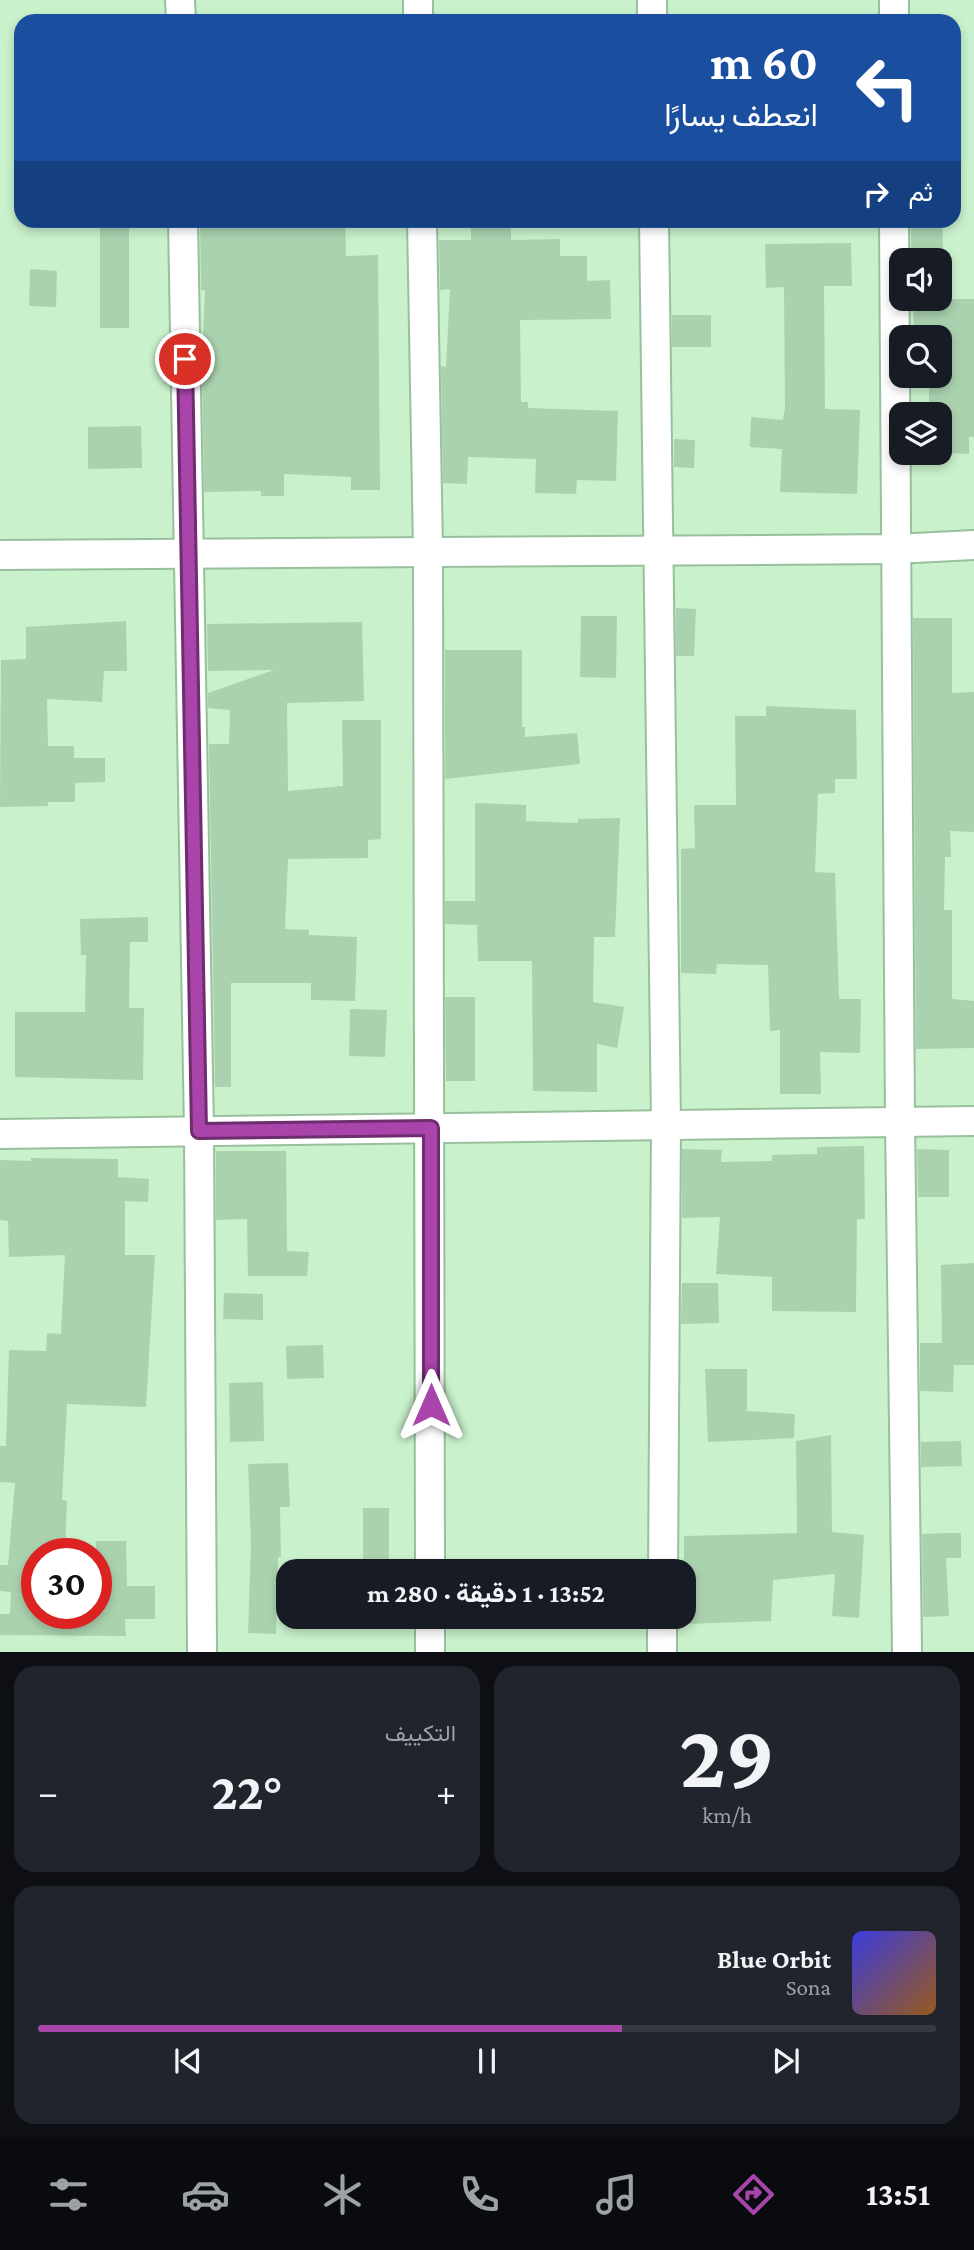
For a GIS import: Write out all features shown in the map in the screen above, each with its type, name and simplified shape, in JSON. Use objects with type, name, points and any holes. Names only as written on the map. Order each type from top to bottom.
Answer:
[{"type":"street","points":[[183,228],[199,1131],[202,1651]]},
{"type":"street","points":[[422,228],[428,551],[430,1559]]},
{"type":"street","points":[[654,228],[661,550],[666,1123],[663,1559]]},
{"type":"street","points":[[894,228],[900,1122],[907,1651]]},
{"type":"street","points":[[0,555],[895,549],[974,545]]},
{"type":"street","points":[[0,1134],[666,1123],[974,1121]]},
{"type":"street","points":[[430,1629],[430,1651]]},
{"type":"street","points":[[662,1629],[662,1651]]},
{"type":"building","points":[[100,228],[129,228],[129,328],[100,328]]},
{"type":"building","points":[[200,228],[345,228],[346,256],[378,255],[380,490],[351,490],[351,477],[284,474],[284,496],[261,496],[261,491],[204,492],[202,364],[205,290],[201,290]]},
{"type":"building","points":[[471,228],[511,228],[511,240],[560,239],[560,256],[587,256],[587,281],[610,280],[611,319],[520,320],[521,402],[528,402],[528,408],[618,411],[616,481],[577,480],[576,494],[535,493],[536,459],[468,457],[467,484],[443,483],[441,366],[446,367],[450,289],[440,290],[439,240],[471,240]]},
{"type":"building","points":[[911,228],[942,228],[943,248],[911,248]]},
{"type":"building","points":[[851,243],[852,286],[824,286],[825,409],[860,410],[857,494],[780,492],[782,449],[750,447],[751,417],[783,420],[785,408],[784,287],[766,288],[765,244]]},
{"type":"building","points":[[30,269],[57,271],[56,307],[29,306]]},
{"type":"building","points":[[952,299],[974,299],[974,437],[969,437],[969,454],[952,453],[952,402],[929,402],[929,388],[952,388],[952,325],[914,325],[913,311],[952,311]]},
{"type":"building","points":[[672,315],[711,315],[711,347],[672,347]]},
{"type":"building","points":[[141,426],[142,468],[88,469],[88,427]]},
{"type":"building","points":[[674,439],[695,440],[694,468],[674,467]]},
{"type":"building","points":[[676,608],[696,609],[694,656],[676,656]]},
{"type":"building","points":[[581,616],[617,616],[616,678],[580,677]]},
{"type":"building","points":[[913,618],[952,618],[952,693],[974,692],[974,832],[950,831],[951,857],[945,857],[944,910],[952,910],[952,999],[974,1001],[974,1048],[916,1049]]},
{"type":"building","points":[[126,621],[127,671],[104,671],[102,702],[47,699],[48,746],[74,746],[74,758],[105,758],[105,782],[75,783],[75,802],[48,802],[48,806],[0,807],[1,660],[26,659],[26,627]]},
{"type":"building","points":[[362,622],[364,701],[287,703],[288,791],[343,786],[342,720],[381,720],[381,839],[368,840],[368,858],[288,859],[285,929],[309,930],[309,935],[357,937],[355,1001],[311,1000],[311,983],[231,983],[231,1087],[215,1087],[209,744],[229,744],[230,710],[208,708],[208,693],[274,670],[208,671],[207,624]]},
{"type":"building","points":[[445,650],[522,650],[522,727],[525,727],[525,737],[577,733],[580,764],[445,779]]},
{"type":"building","points":[[766,706],[856,710],[857,779],[835,779],[835,793],[818,794],[815,872],[835,873],[839,999],[861,999],[860,1053],[820,1052],[821,1094],[780,1094],[780,1030],[770,1031],[768,965],[717,964],[716,974],[681,973],[681,849],[695,848],[694,805],[736,805],[735,716],[766,716]]},
{"type":"building","points":[[475,803],[526,805],[526,821],[578,823],[578,819],[620,818],[615,937],[594,937],[593,1002],[624,1007],[617,1048],[597,1044],[597,1092],[533,1091],[532,961],[478,961],[477,925],[445,924],[445,901],[475,901]]},
{"type":"building","points":[[148,917],[148,942],[130,942],[129,1008],[144,1008],[143,1080],[15,1077],[15,1012],[85,1012],[86,955],[81,955],[80,919]]},
{"type":"building","points":[[445,997],[475,997],[475,1081],[446,1081]]},
{"type":"building","points":[[350,1009],[387,1010],[385,1057],[349,1056]]},
{"type":"building","points":[[864,1146],[865,1219],[857,1219],[856,1312],[772,1311],[772,1277],[716,1274],[720,1217],[682,1218],[682,1149],[722,1150],[721,1162],[772,1161],[772,1155],[817,1154],[817,1147]]},
{"type":"building","points":[[917,1149],[949,1150],[949,1197],[918,1197]]},
{"type":"building","points":[[216,1151],[286,1151],[287,1251],[309,1252],[307,1276],[248,1276],[247,1219],[216,1220]]},
{"type":"building","points":[[31,1158],[118,1159],[118,1177],[149,1179],[148,1202],[125,1201],[125,1255],[155,1255],[146,1407],[67,1404],[62,1500],[67,1501],[66,1538],[21,1538],[21,1629],[112,1629],[112,1541],[126,1541],[127,1586],[155,1586],[155,1619],[125,1619],[126,1636],[0,1635],[0,1614],[10,1614],[11,1592],[0,1591],[0,1565],[8,1565],[15,1483],[0,1482],[0,1446],[6,1446],[9,1350],[46,1351],[47,1333],[61,1334],[65,1255],[9,1257],[8,1221],[0,1220],[0,1160],[31,1161]]},
{"type":"building","points":[[974,1263],[974,1365],[954,1365],[953,1392],[920,1391],[920,1343],[942,1343],[941,1265]]},
{"type":"building","points":[[682,1283],[718,1283],[719,1323],[681,1324]]},
{"type":"building","points":[[224,1293],[263,1294],[263,1320],[223,1319]]},
{"type":"building","points":[[323,1345],[324,1378],[287,1379],[286,1346]]},
{"type":"building","points":[[705,1369],[747,1369],[747,1411],[795,1414],[794,1438],[708,1442]]},
{"type":"building","points":[[263,1382],[264,1441],[230,1442],[229,1383]]},
{"type":"building","points":[[831,1435],[832,1532],[864,1535],[859,1618],[832,1616],[835,1574],[773,1580],[771,1621],[696,1624],[696,1559],[684,1559],[684,1536],[797,1533],[796,1441]]},
{"type":"building","points":[[961,1441],[962,1466],[921,1467],[921,1442]]},
{"type":"building","points":[[288,1463],[290,1507],[280,1507],[281,1557],[276,1559],[276,1634],[248,1633],[251,1544],[248,1464]]},
{"type":"building","points":[[363,1508],[389,1508],[389,1559],[363,1559]]},
{"type":"building","points":[[961,1533],[961,1558],[946,1558],[949,1616],[923,1617],[922,1534]]},
{"type":"route","points":[[185,359],[199,1131],[431,1128],[431,1405]]}]
